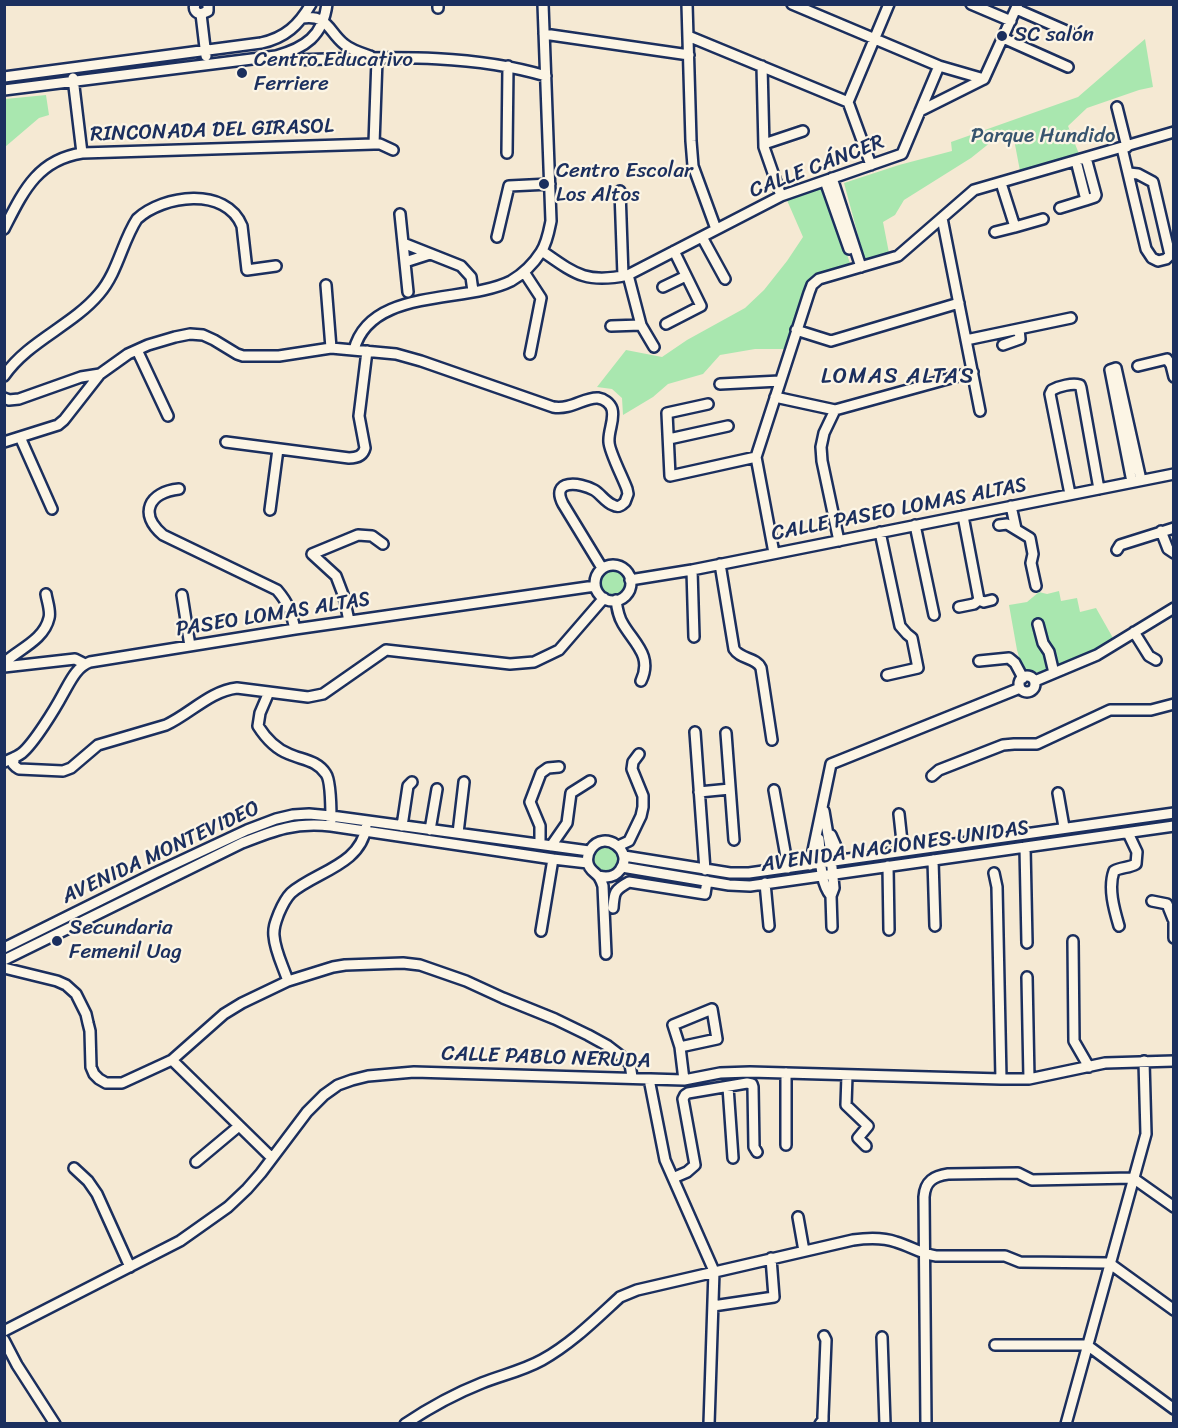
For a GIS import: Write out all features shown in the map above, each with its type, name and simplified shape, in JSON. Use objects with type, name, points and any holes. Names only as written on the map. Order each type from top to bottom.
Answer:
[{"type":"street","points":[[201,15],[208,11],[208,4]]},
{"type":"street","points":[[4,77],[261,43],[273,40],[294,28],[310,4]]},
{"type":"street","points":[[294,56],[319,29],[327,4]]},
{"type":"street","points":[[354,350],[356,341],[364,329],[375,318],[386,312],[401,306],[494,287],[512,280],[530,267],[542,251],[551,221],[543,5],[549,4]]},
{"type":"street","points":[[687,4],[693,166],[716,229]]},
{"type":"street","points":[[792,4],[939,66],[984,79]]},
{"type":"street","points":[[871,165],[848,102],[889,4]]},
{"type":"street","points":[[971,4],[1011,21]]},
{"type":"street","points":[[191,5],[201,15]]},
{"type":"street","points":[[920,111],[984,79],[1017,7],[1071,33]]},
{"type":"street","points":[[201,15],[207,64]]},
{"type":"street","points":[[302,18],[310,17],[323,21],[346,46],[376,59]]},
{"type":"street","points":[[286,34],[294,56]]},
{"type":"street","points":[[544,34],[689,55]]},
{"type":"street","points":[[688,36],[848,102]]},
{"type":"street","points":[[1003,38],[1068,67]]},
{"type":"street","points":[[4,90],[276,56],[376,59],[426,57],[490,63],[546,76]]},
{"type":"street","points":[[374,144],[376,59]]},
{"type":"street","points":[[507,153],[508,66]]},
{"type":"street","points":[[762,66],[764,144],[781,196]]},
{"type":"street","name":"CALLE CÁNCER","points":[[542,251],[579,275],[603,279],[625,276],[781,196],[902,154],[939,66]]},
{"type":"street","points":[[72,69],[82,153]]},
{"type":"street","points":[[1117,107],[1129,173],[1146,249],[1152,258],[1158,261],[1166,260],[1170,255],[1153,182],[1137,174],[1129,173]]},
{"type":"street","points":[[764,144],[803,131]]},
{"type":"street","points":[[774,553],[756,457],[812,285],[819,279],[898,255],[974,190],[1173,132]]},
{"type":"street","name":"RINCONADA DEL GIRASOL","points":[[4,229],[37,174],[49,164],[82,153],[374,144],[380,144],[393,150]]},
{"type":"street","points":[[1060,208],[1096,195],[1081,160]]},
{"type":"street","points":[[828,180],[858,268]]},
{"type":"street","points":[[1000,183],[1015,227]]},
{"type":"street","points":[[497,237],[509,186],[550,184]]},
{"type":"street","points":[[620,190],[625,276],[641,326],[654,347]]},
{"type":"street","points":[[4,376],[23,354],[63,326],[100,292],[110,279],[137,219],[142,213],[167,202],[182,199],[205,199],[222,204],[231,211],[242,226],[247,270],[276,266]]},
{"type":"street","points":[[400,213],[408,292]]},
{"type":"street","points":[[942,218],[981,411]]},
{"type":"street","points":[[995,232],[1043,219]]},
{"type":"street","points":[[702,237],[725,279]]},
{"type":"street","points":[[403,243],[461,266],[471,277],[473,291]]},
{"type":"street","points":[[666,324],[701,306],[674,251]]},
{"type":"street","points":[[405,262],[430,254]]},
{"type":"street","points":[[524,272],[541,297],[530,354]]},
{"type":"street","points":[[663,287],[686,276]]},
{"type":"street","points":[[326,285],[331,348]]},
{"type":"street","points":[[796,330],[831,341],[959,303]]},
{"type":"street","points":[[966,340],[1071,318]]},
{"type":"street","points":[[611,326],[641,326]]},
{"type":"street","points":[[1003,345],[1020,339],[1019,329]]},
{"type":"street","points":[[4,442],[58,425],[100,374],[128,354],[175,337],[190,334],[203,335],[243,356],[279,356],[331,348],[396,354],[553,407],[565,408],[594,398],[607,402],[612,409],[609,445],[627,489],[625,502],[619,507],[614,506],[594,490],[571,484],[562,487],[559,496],[602,568]]},
{"type":"street","points":[[137,350],[168,416]]},
{"type":"street","points":[[226,442],[349,458],[360,456],[364,448],[359,416],[367,351]]},
{"type":"street","points":[[1138,366],[1167,359],[1171,365],[1173,377]]},
{"type":"street","points":[[1116,368],[1136,481],[1110,370],[1116,368]]},
{"type":"street","points":[[775,397],[835,410],[973,372]]},
{"type":"street","points":[[4,398],[19,399],[81,377],[100,374]]},
{"type":"street","points":[[720,384],[780,381]]},
{"type":"street","points":[[1070,494],[1050,394],[1055,388],[1076,384],[1081,388],[1099,489]]},
{"type":"street","points":[[708,404],[667,413],[670,476],[756,457]]},
{"type":"street","points":[[835,410],[820,447],[839,541]]},
{"type":"street","points":[[669,439],[728,426]]},
{"type":"street","points":[[20,437],[52,509]]},
{"type":"street","points":[[270,510],[278,449]]},
{"type":"street","name":"CALLE PASEO LOMAS ALTAS","points":[[630,580],[692,570],[1173,474]]},
{"type":"street","points":[[180,489],[161,493],[151,505],[149,513],[156,529],[163,535],[277,590],[290,608],[295,629]]},
{"type":"street","points":[[1011,506],[1016,529]]},
{"type":"street","points":[[963,516],[979,600]]},
{"type":"street","points":[[999,525],[1007,524],[1030,538],[1033,554],[1031,563],[1036,586]]},
{"type":"street","points":[[915,525],[934,615]]},
{"type":"street","points":[[1117,550],[1120,545],[1173,528]]},
{"type":"street","points":[[1161,531],[1168,549],[1173,553]]},
{"type":"street","points":[[880,532],[900,626],[912,638],[918,668],[887,675]]},
{"type":"street","points":[[349,621],[344,597],[336,576],[312,554],[358,535],[372,536],[383,544]]},
{"type":"street","points":[[720,564],[734,649],[737,655],[759,664],[761,668],[772,740]]},
{"type":"street","points":[[608,565],[620,566],[630,580],[628,591],[615,600],[604,598],[595,586],[596,576],[602,568],[608,565]]},
{"type":"street","points":[[692,570],[694,637]]},
{"type":"street","name":"PASEO LOMAS ALTAS","points":[[4,665],[75,659],[86,664],[295,629],[595,586]]},
{"type":"street","points":[[4,665],[32,643],[45,629],[50,616],[46,594]]},
{"type":"street","points":[[182,595],[190,646]]},
{"type":"street","points":[[15,758],[13,764],[19,769],[63,771],[71,768],[98,746],[176,721],[218,693],[228,689],[316,696],[323,694],[389,650],[510,663],[534,662],[559,650],[604,598]]},
{"type":"street","points":[[615,600],[620,618],[641,650],[646,666],[641,681]]},
{"type":"street","points":[[979,600],[984,602],[992,600]]},
{"type":"street","points":[[958,607],[974,604],[979,600]]},
{"type":"street","points":[[1035,681],[1097,655],[1173,608]]},
{"type":"street","points":[[1038,624],[1054,673]]},
{"type":"street","points":[[1134,632],[1149,656],[1155,660]]},
{"type":"street","points":[[979,661],[1009,658],[1015,663],[1023,678]]},
{"type":"street","points":[[4,762],[15,758],[28,747],[77,671],[86,664]]},
{"type":"street","points":[[1020,688],[1020,681],[1023,678],[1029,676],[1035,681]]},
{"type":"street","points":[[1020,688],[1029,692],[1035,687],[1035,681]]},
{"type":"street","points":[[832,927],[831,896],[826,890],[828,874],[822,828],[823,806],[831,764],[1020,688]]},
{"type":"street","points":[[269,692],[260,713],[258,726],[283,752],[312,762],[327,774],[331,821]]},
{"type":"street","points":[[932,776],[939,770],[1000,746],[1037,744],[1110,710],[1151,710],[1173,704]]},
{"type":"street","points":[[695,732],[705,870]]},
{"type":"street","points":[[726,733],[734,840]]},
{"type":"street","points":[[618,846],[629,841],[641,816],[642,796],[632,769],[633,762],[639,754]]},
{"type":"street","points":[[540,844],[540,826],[530,802],[541,773],[548,768],[559,767]]},
{"type":"street","points":[[551,846],[567,824],[571,793],[590,781]]},
{"type":"street","points":[[402,826],[408,786],[412,782]]},
{"type":"street","points":[[458,834],[464,782]]},
{"type":"street","points":[[430,830],[437,789]]},
{"type":"street","points":[[699,792],[730,789]]},
{"type":"street","points":[[774,790],[788,868]]},
{"type":"street","points":[[1058,793],[1064,827]]},
{"type":"street","name":"AVENIDA NACIONES UNIDAS","points":[[624,855],[738,874],[1173,813]]},
{"type":"street","name":"AVENIDA MONTEVIDEO","points":[[4,948],[247,830],[293,815],[309,814],[331,821],[553,859],[588,862]]},
{"type":"street","points":[[899,814],[903,851]]},
{"type":"street","name":"AVENIDA MONTEVIDEO","points":[[4,960],[251,839],[278,829],[331,821]]},
{"type":"street","points":[[288,981],[275,944],[274,934],[274,925],[282,906],[291,894],[351,855],[361,843],[366,826]]},
{"type":"street","name":"AVENIDA MONTEVIDEO","points":[[366,826],[402,826],[589,851]]},
{"type":"street","name":"AVENIDA NACIONES UNIDAS","points":[[622,867],[740,886],[1173,826]]},
{"type":"street","points":[[822,828],[837,847],[842,860]]},
{"type":"street","points":[[810,864],[822,828]]},
{"type":"street","points":[[247,830],[251,839]]},
{"type":"street","points":[[1119,926],[1113,905],[1112,876],[1114,871],[1136,864],[1135,848],[1128,832]]},
{"type":"street","points":[[603,841],[618,846],[624,855],[619,872],[609,877],[599,876],[591,871],[588,862],[589,851],[597,843],[603,841]]},
{"type":"street","points":[[1025,847],[1027,943]]},
{"type":"street","points":[[542,931],[553,859]]},
{"type":"street","points":[[933,860],[935,926]]},
{"type":"street","points":[[888,866],[889,930]]},
{"type":"street","points":[[155,873],[159,883]]},
{"type":"street","points":[[994,873],[997,886],[1001,1079]]},
{"type":"street","points":[[599,876],[603,886],[606,954]]},
{"type":"street","points":[[609,877],[620,887]]},
{"type":"street","points":[[613,908],[614,894],[628,882],[705,894],[707,881]]},
{"type":"street","points":[[765,884],[770,926]]},
{"type":"street","points":[[1152,901],[1167,904],[1173,919],[1173,938]]},
{"type":"street","points":[[1073,941],[1074,1041],[1089,1067]]},
{"type":"street","points":[[4,968],[57,981],[76,994],[90,1031],[91,1067],[94,1074],[106,1083],[122,1083],[172,1060],[224,1014],[288,981],[345,965],[403,963],[420,964],[466,981],[588,1035],[625,1059],[630,1064],[632,1077]]},
{"type":"street","points":[[1027,976],[1029,1079]]},
{"type":"street","points":[[680,1047],[717,1039],[712,1009],[673,1025],[680,1047],[684,1080]]},
{"type":"street","points":[[172,1060],[272,1158]]},
{"type":"street","name":"CALLE PABLO NERUDA","points":[[4,1331],[180,1241],[228,1207],[247,1189],[307,1112],[324,1095],[338,1085],[368,1076],[414,1072],[684,1080],[733,1072],[1029,1079],[1105,1063],[1173,1060]]},
{"type":"street","points":[[1066,1424],[1146,1134],[1144,1061]]},
{"type":"street","points":[[786,1073],[786,1145]]},
{"type":"street","points":[[847,1075],[846,1105],[868,1126],[858,1138],[866,1146]]},
{"type":"street","points":[[649,1079],[665,1161],[714,1271],[709,1424]]},
{"type":"street","points":[[673,1178],[687,1172],[695,1165],[683,1099],[688,1093],[752,1084],[754,1147],[757,1152]]},
{"type":"street","points":[[728,1087],[733,1158]]},
{"type":"street","points":[[196,1162],[238,1126]]},
{"type":"street","points":[[74,1168],[88,1181],[97,1194],[130,1267]]},
{"type":"street","points":[[926,1424],[924,1190],[932,1178],[939,1175],[1018,1173],[1032,1180],[1133,1178],[1173,1207]]},
{"type":"street","points":[[798,1217],[804,1251]]},
{"type":"street","points":[[405,1424],[440,1402],[467,1389],[541,1361],[574,1338],[620,1297],[628,1293],[853,1240],[875,1238],[896,1242],[924,1254],[936,1256],[1005,1256],[1020,1262],[1109,1263],[1173,1310]]},
{"type":"street","points":[[713,1306],[774,1297],[771,1258]]},
{"type":"street","points":[[820,1424],[823,1419],[826,1340],[824,1336]]},
{"type":"street","points":[[882,1337],[885,1424]]},
{"type":"street","points":[[4,1340],[17,1365],[55,1424]]},
{"type":"street","points":[[995,1345],[1087,1345],[1173,1409]]},
{"type":"green space","name":"Parque Hundido","points":[[1145,39],[1153,87],[1087,108],[1068,126],[1079,154],[1020,171],[1013,134],[991,142],[971,158],[904,200],[895,215],[883,222],[889,253],[865,261],[844,183],[952,151],[951,142],[1078,97]]},
{"type":"green space","points":[[46,95],[49,115],[39,118],[5,147],[5,99]]},
{"type":"green space","points":[[823,185],[851,266],[810,279],[787,349],[755,349],[720,355],[703,374],[668,384],[653,397],[623,415],[622,398],[612,389],[597,387],[626,350],[662,357],[687,340],[745,308],[764,290],[803,237],[786,198]]},
{"type":"green space","points":[[612,570],[621,574],[625,583],[621,592],[612,596],[603,592],[599,583],[603,574]]},
{"type":"green space","points":[[1059,591],[1061,601],[1077,598],[1080,612],[1096,608],[1113,638],[1082,656],[1058,666],[1024,674],[1009,605],[1027,602],[1039,592],[1047,594]]},
{"type":"green space","points":[[613,843],[622,863],[609,876],[592,869],[590,851],[594,847]]},
{"type":"place","name":"SC salón","points":[[1002,36]]},
{"type":"place","name":"Centro Educativo Ferriere","points":[[242,73]]},
{"type":"place","name":"Centro Escolar Los Altos","points":[[544,184]]},
{"type":"place","name":"Secundaria Femenil Uag","points":[[57,941]]},
{"type":"district","name":"LOMAS ALTAS","points":[[898,377]]}]
